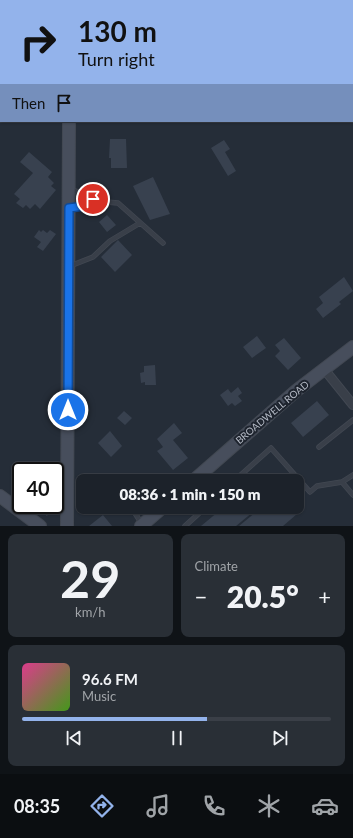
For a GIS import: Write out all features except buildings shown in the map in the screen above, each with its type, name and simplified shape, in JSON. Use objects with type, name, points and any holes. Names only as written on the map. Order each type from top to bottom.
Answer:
[{"type":"street","points":[[65,525],[69,122]]},
{"type":"street","name":"BROADWELL ROAD","points":[[201,474],[286,399],[353,347]]},
{"type":"street","points":[[324,369],[353,405]]},
{"type":"street","points":[[0,496],[40,526]]},
{"type":"street","points":[[142,526],[155,514]]},
{"type":"lane","points":[[69,190],[88,195],[94,201]]},
{"type":"lane","points":[[69,208],[84,206],[94,201],[118,203],[163,243]]},
{"type":"lane","points":[[68,267],[93,258],[110,240],[140,223]]},
{"type":"lane","points":[[319,447],[353,420]]},
{"type":"lane","points":[[242,474],[271,448],[294,474]]},
{"type":"lane","points":[[304,485],[310,492],[317,486],[342,482],[353,475]]},
{"type":"lane","points":[[342,482],[353,495]]},
{"type":"lane","points":[[135,514],[142,526]]},
{"type":"lane","points":[[185,526],[198,514]]},
{"type":"route","points":[[68,410],[69,208],[84,206],[92,203],[94,201],[93,199]]}]
